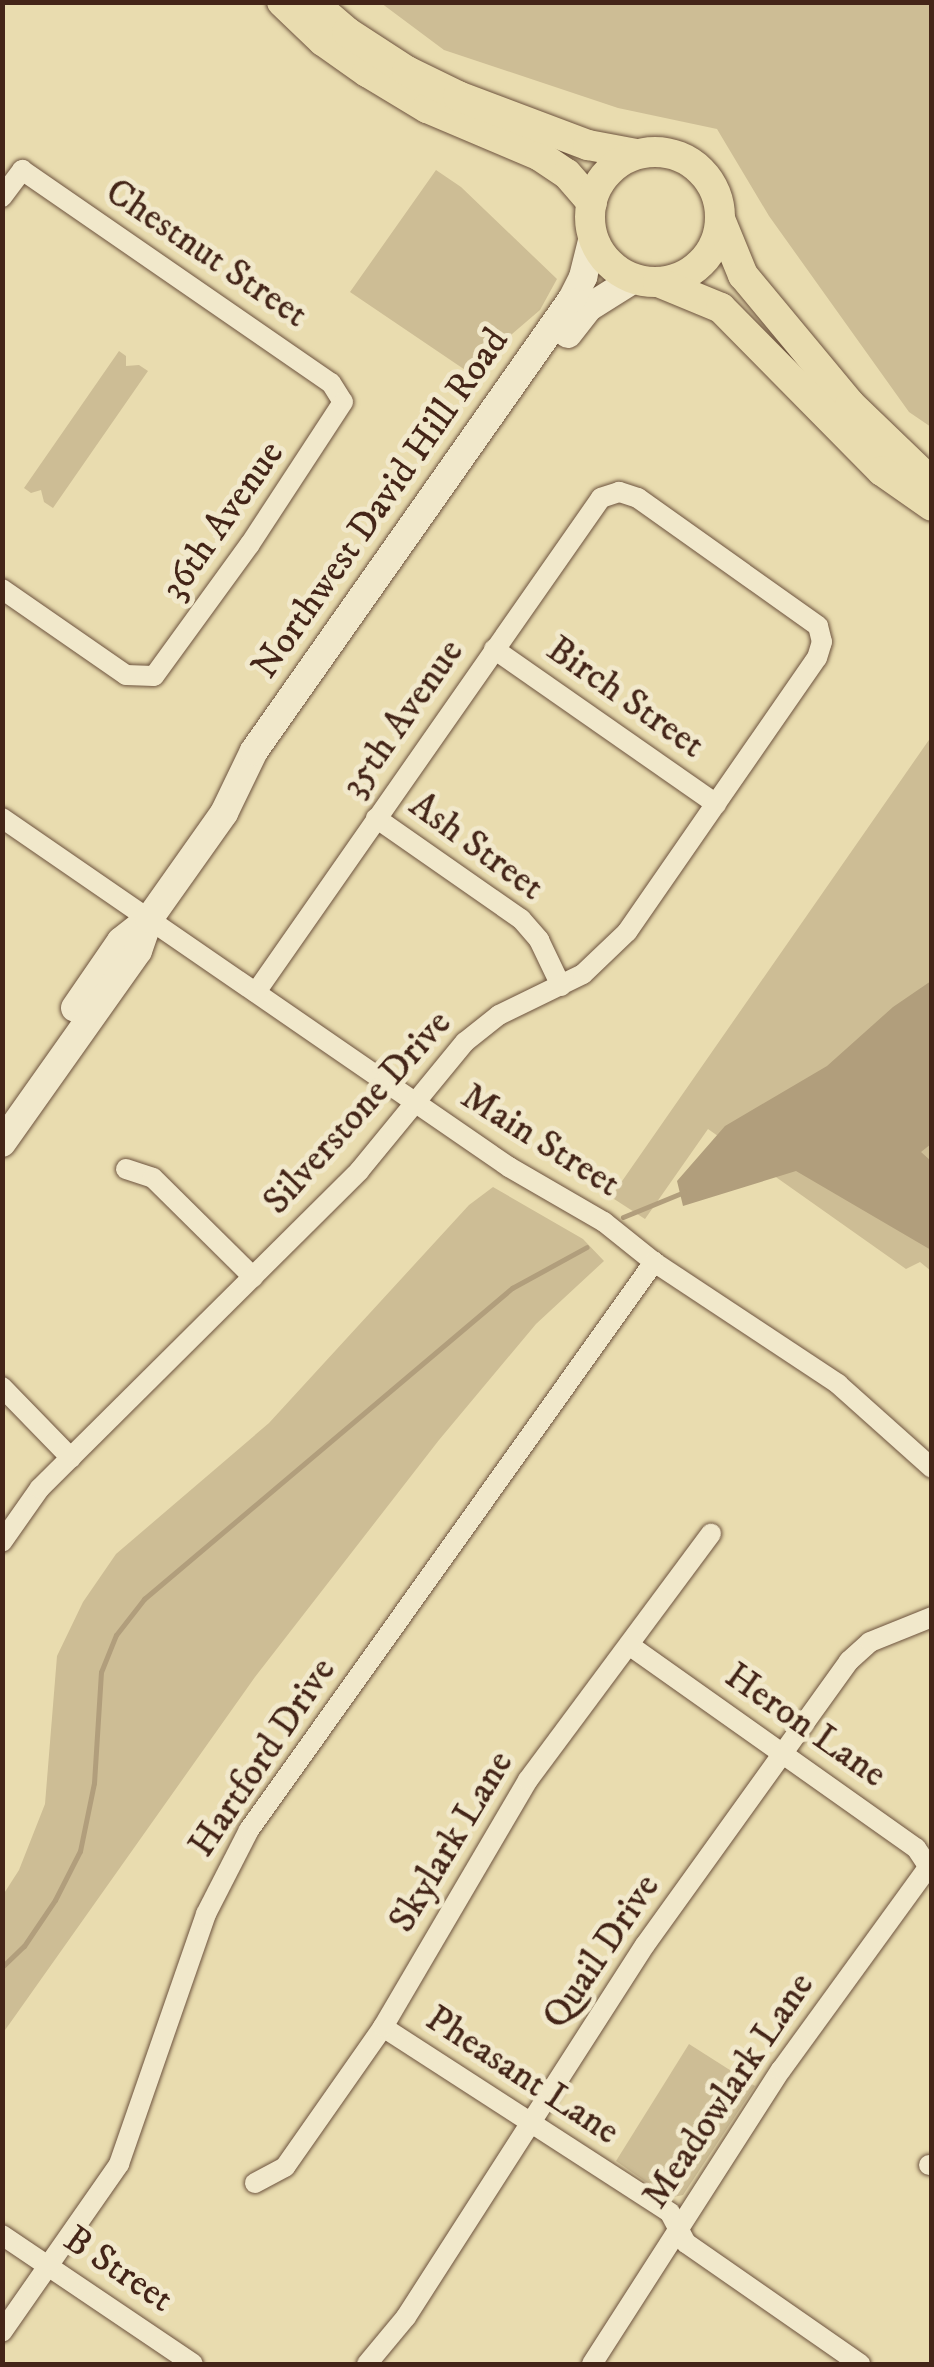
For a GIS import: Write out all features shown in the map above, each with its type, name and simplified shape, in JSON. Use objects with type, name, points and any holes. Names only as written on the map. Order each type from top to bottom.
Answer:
[{"type":"main road","points":[[282,2],[323,41],[366,72],[427,108],[540,156],[566,174],[592,203]]},
{"type":"main road","points":[[312,2],[377,52],[458,96],[588,146],[636,154],[677,155],[695,165],[714,190],[720,219],[744,275],[850,404],[932,484]]},
{"type":"main road","points":[[636,154],[608,172],[592,203],[593,236],[602,255],[646,280],[721,308],[882,471],[932,506]]},
{"type":"main road","points":[[646,280],[677,278],[708,256],[720,219]]},
{"type":"street","name":"Chestnut Street","points":[[2,198],[22,170],[331,382],[344,402]]},
{"type":"street","name":"Northwest David Hill Road","points":[[2,1142],[132,960],[150,919],[224,813],[254,750],[572,299],[593,236]]},
{"type":"street","name":"Northwest David Hill Road","points":[[224,813],[244,798],[574,326],[605,294],[646,280]]},
{"type":"street","name":"36th Avenue","points":[[5,596],[126,675],[154,676],[272,512],[344,402]]},
{"type":"street","name":"35th Avenue","points":[[256,992],[595,504],[614,493],[635,496],[808,616],[822,637]]},
{"type":"street","name":"Silverstone Drive","points":[[2,1542],[29,1501],[359,1172],[481,1028],[596,964],[627,932],[818,658],[822,637]]},
{"type":"street","name":"Birch Street","points":[[494,649],[716,804]]},
{"type":"street","name":"Main Street","points":[[2,818],[540,1187],[604,1222],[654,1262],[838,1384],[932,1468]]},
{"type":"street","name":"Ash Street","points":[[376,818],[521,919],[539,940],[561,986]]},
{"type":"street","name":"Northwest David Hill Road","points":[[2,1112],[121,941],[150,919]]},
{"type":"street","points":[[126,1169],[153,1178],[253,1277]]},
{"type":"street","name":"Hartford Drive","points":[[2,2332],[119,2164],[206,1914],[249,1830],[654,1262]]},
{"type":"street","points":[[2,1388],[71,1458]]},
{"type":"street","name":"Skylark Lane","points":[[255,2183],[285,2168],[382,2027],[528,1780],[711,1534]]},
{"type":"street","name":"Quail Drive","points":[[367,2364],[406,2317],[646,1946],[857,1652],[932,1618]]},
{"type":"street","name":"Heron Lane","points":[[629,1645],[916,1848],[930,1867]]},
{"type":"street","name":"Meadowlark Lane","points":[[592,2364],[781,2070],[930,1867]]},
{"type":"street","name":"Pheasant Lane","points":[[382,2027],[670,2213],[686,2243],[860,2364]]},
{"type":"street","name":"B Street","points":[[2,2235],[193,2364]]},
{"type":"shaded area","points":[[381,3],[931,3],[931,427],[909,412],[769,216],[717,129],[618,108],[444,50]]},
{"type":"shaded area","points":[[436,170],[461,187],[557,279],[540,310],[512,334],[480,380],[350,292]]},
{"type":"shaded area","points":[[119,351],[126,356],[126,366],[139,365],[148,371],[53,508],[44,502],[41,490],[31,493],[24,488]]},
{"type":"shaded area","points":[[931,737],[931,1271],[920,1262],[906,1269],[708,1129],[645,1219],[611,1197]]},
{"type":"shaded area","points":[[931,981],[931,1144],[921,1152],[931,1161],[931,1250],[796,1171],[683,1206],[677,1181],[725,1126],[827,1066],[893,1007]]},
{"type":"shaded area","points":[[493,1187],[583,1239],[604,1261],[536,1324],[439,1440],[255,1677],[3,2033],[3,1895],[19,1870],[45,1804],[57,1656],[83,1602],[116,1554],[269,1423],[469,1205]]},
{"type":"shaded area","points":[[689,2044],[755,2086],[683,2195],[669,2198],[616,2161]]},
{"type":"waterway","points":[[623,1217],[684,1192]]},
{"type":"waterway","points":[[2,1967],[24,1946],[55,1900],[80,1851],[94,1783],[101,1672],[116,1635],[144,1599],[512,1288],[587,1247]]}]
